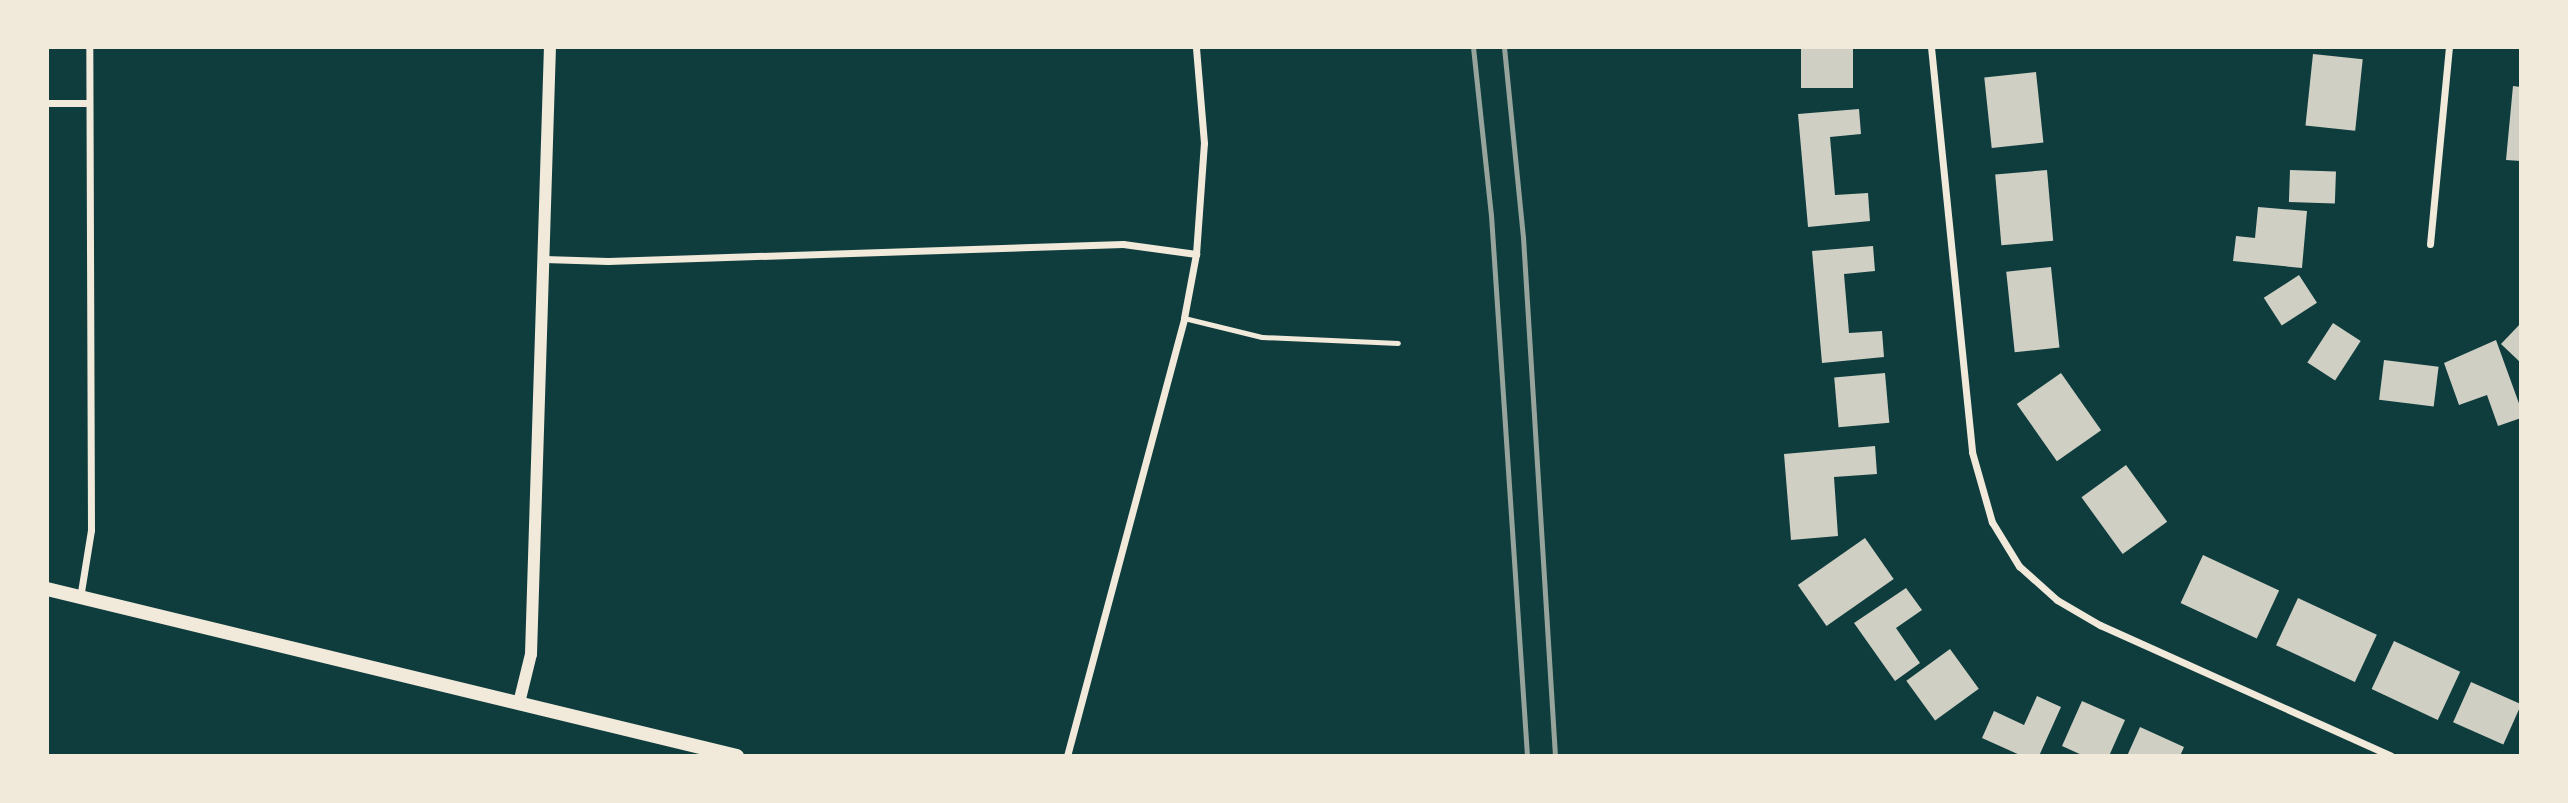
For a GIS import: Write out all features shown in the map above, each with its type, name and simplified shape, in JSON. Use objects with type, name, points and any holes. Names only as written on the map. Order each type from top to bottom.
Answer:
[{"type":"main road","points":[[47,589],[737,756]]},
{"type":"street","points":[[80,597],[90,530],[89,47]]},
{"type":"street","points":[[519,703],[531,654],[550,47]]},
{"type":"street","points":[[1067,756],[1184,318],[1196,254],[1204,143],[1196,47]]},
{"type":"street","points":[[1931,47],[1972,452],[1992,522],[2019,566],[2057,600],[2100,625],[2391,756]]},
{"type":"street","points":[[2430,244],[2449,47]]},
{"type":"street","points":[[47,103],[89,103]]},
{"type":"street","points":[[544,259],[608,261],[1123,244],[1196,254]]},
{"type":"lane","points":[[1184,318],[1262,337],[1398,343]]},
{"type":"building","points":[[1801,47],[1853,47],[1853,88],[1801,88]]},
{"type":"building","points":[[2313,54],[2363,59],[2355,131],[2305,126]]},
{"type":"building","points":[[2036,72],[2043,143],[1992,148],[1984,77]]},
{"type":"building","points":[[2513,86],[2521,87],[2521,161],[2506,160]]},
{"type":"building","points":[[1859,109],[1861,134],[1830,137],[1835,195],[1868,193],[1870,221],[1808,227],[1798,114]]},
{"type":"building","points":[[2047,170],[2053,241],[2001,245],[1995,175]]},
{"type":"building","points":[[2290,170],[2336,172],[2335,204],[2289,202]]},
{"type":"building","points":[[2258,207],[2307,211],[2302,268],[2233,261],[2236,236],[2255,238]]},
{"type":"building","points":[[1873,246],[1875,271],[1844,274],[1849,333],[1882,331],[1884,357],[1822,363],[1812,251]]},
{"type":"building","points":[[2051,267],[2059,348],[2015,352],[2006,272]]},
{"type":"building","points":[[2299,275],[2317,303],[2282,326],[2264,298]]},
{"type":"building","points":[[2333,323],[2361,341],[2335,380],[2307,362]]},
{"type":"building","points":[[2521,323],[2521,363],[2501,344]]},
{"type":"building","points":[[2496,340],[2521,409],[2521,418],[2498,426],[2487,395],[2459,405],[2444,363]]},
{"type":"building","points":[[2384,360],[2439,367],[2434,406],[2379,400]]},
{"type":"building","points":[[1885,373],[1889,423],[1839,427],[1834,377]]},
{"type":"building","points":[[2061,373],[2101,430],[2057,461],[2017,404]]},
{"type":"building","points":[[1875,446],[1877,474],[1834,477],[1838,536],[1791,540],[1784,454]]},
{"type":"building","points":[[2126,465],[2167,522],[2123,554],[2082,497]]},
{"type":"building","points":[[1865,538],[1894,579],[1827,626],[1798,585]]},
{"type":"building","points":[[2203,555],[2279,590],[2257,639],[2181,603]]},
{"type":"building","points":[[1906,588],[1922,610],[1896,628],[1920,663],[1895,681],[1854,623]]},
{"type":"building","points":[[2298,598],[2377,635],[2355,682],[2276,645]]},
{"type":"building","points":[[2394,641],[2460,672],[2438,720],[2372,689]]},
{"type":"building","points":[[1950,649],[1979,689],[1935,720],[1906,681]]},
{"type":"building","points":[[2471,682],[2521,704],[2503,745],[2453,722]]},
{"type":"building","points":[[2037,696],[2061,707],[2039,756],[2022,756],[1982,738],[1994,711],[2024,725]]},
{"type":"building","points":[[2082,701],[2125,720],[2109,756],[2084,756],[2062,746]]},
{"type":"building","points":[[2140,727],[2184,747],[2180,756],[2127,756]]},
{"type":"railway","points":[[1473,47],[1491,215],[1527,756]]},
{"type":"railway","points":[[1504,47],[1523,237],[1555,756]]}]
